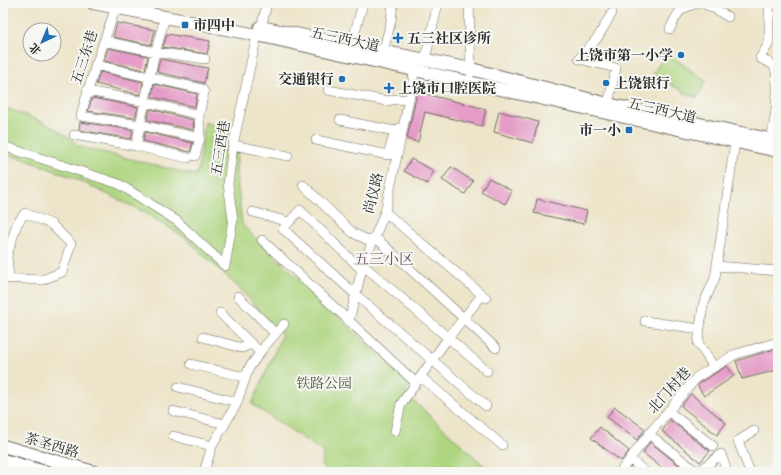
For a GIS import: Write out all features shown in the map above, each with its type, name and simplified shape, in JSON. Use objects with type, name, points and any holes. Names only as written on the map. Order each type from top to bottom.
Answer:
[{"type":"main road","name":"五三西大道","points":[[93,3],[165,17],[351,46],[471,69],[608,104],[774,140]]},
{"type":"main road","name":"五三西大道","points":[[137,3],[259,31],[414,70],[778,151]]},
{"type":"main road","name":"茶圣西路","points":[[3,446],[94,472]]},
{"type":"main road","name":"茶圣西路","points":[[3,460],[44,472]]},
{"type":"street","name":"五三西巷","points":[[3,146],[118,184],[176,221],[225,266],[233,219],[228,184],[233,145],[259,31],[267,3]]},
{"type":"street","points":[[351,46],[362,3]]},
{"type":"street","points":[[383,52],[391,22],[393,3]]},
{"type":"street","points":[[425,60],[438,3]]},
{"type":"street","points":[[469,3],[470,82]]},
{"type":"street","points":[[670,29],[677,14],[684,7],[698,3]]},
{"type":"street","points":[[701,3],[713,5],[728,17]]},
{"type":"street","points":[[772,3],[769,10],[769,43],[760,58],[775,66],[778,77],[774,140]]},
{"type":"street","name":"五三东巷","points":[[116,8],[95,65],[81,116],[140,125]]},
{"type":"street","points":[[608,104],[616,68],[580,59],[598,36],[612,13]]},
{"type":"street","points":[[136,146],[165,17]]},
{"type":"street","points":[[104,41],[156,52],[205,59]]},
{"type":"street","points":[[74,135],[192,157],[200,138],[199,115],[204,92],[202,88],[95,65]]},
{"type":"street","name":"尚仪路","points":[[349,321],[363,268],[385,212],[399,128],[409,100],[414,70]]},
{"type":"street","points":[[328,90],[387,101],[396,99],[409,100]]},
{"type":"street","points":[[87,92],[146,102],[199,115]]},
{"type":"street","points":[[316,140],[388,155],[399,128],[340,120]]},
{"type":"street","points":[[140,125],[200,138]]},
{"type":"street","points":[[714,367],[698,343],[703,305],[715,278],[735,142]]},
{"type":"street","points":[[233,145],[288,156]]},
{"type":"street","points":[[303,185],[353,233],[373,240],[496,348]]},
{"type":"street","points":[[486,406],[356,295],[283,228],[300,210],[363,268],[487,371]]},
{"type":"street","points":[[253,212],[289,222]]},
{"type":"street","points":[[385,212],[484,296],[448,338],[401,404],[395,431]]},
{"type":"street","points":[[26,213],[51,224],[71,244],[62,272],[42,280],[6,278],[7,256],[17,224],[26,213]]},
{"type":"street","points":[[262,240],[349,321],[418,380],[502,445]]},
{"type":"street","points":[[717,266],[778,271]]},
{"type":"street","points":[[238,296],[276,333]]},
{"type":"street","points":[[220,313],[260,352]]},
{"type":"street","points":[[645,321],[700,330]]},
{"type":"street","points":[[204,472],[212,446],[237,402],[249,368],[260,352],[284,324]]},
{"type":"street","points":[[203,337],[242,348],[251,344]]},
{"type":"street","name":"北门村巷","points":[[620,472],[649,434],[697,378],[736,354],[778,342]]},
{"type":"street","points":[[191,364],[245,377]]},
{"type":"street","points":[[178,387],[237,402]]},
{"type":"street","points":[[172,411],[225,424]]},
{"type":"street","points":[[668,411],[713,446]]},
{"type":"street","points":[[750,472],[738,441],[754,431]]},
{"type":"street","points":[[649,434],[698,472],[721,454],[727,472]]},
{"type":"street","points":[[173,436],[212,446]]},
{"type":"street","points":[[630,459],[645,472]]},
{"type":"green space","points":[[667,53],[706,81],[697,98],[683,92],[653,73]]},
{"type":"green space","name":"铁路公园","points":[[3,107],[33,118],[54,128],[71,139],[78,146],[195,175],[198,170],[205,122],[229,131],[228,149],[238,152],[236,170],[242,224],[410,384],[405,393],[491,472],[327,472],[322,466],[323,452],[252,404],[282,335],[238,287],[184,237],[144,212],[74,178],[21,158],[3,154]]},
{"type":"building","points":[[117,23],[155,30],[151,45],[113,37]]},
{"type":"building","points":[[167,34],[210,41],[207,54],[163,47]]},
{"type":"building","points":[[108,48],[148,56],[145,70],[104,61]]},
{"type":"building","points":[[160,59],[208,68],[204,83],[157,72]]},
{"type":"building","points":[[100,72],[143,82],[140,95],[96,84]]},
{"type":"building","points":[[154,84],[197,94],[195,107],[152,97]]},
{"type":"building","points":[[417,92],[486,109],[482,126],[425,112],[418,142],[407,139]]},
{"type":"building","points":[[92,98],[138,107],[135,118],[88,111]]},
{"type":"building","points":[[150,109],[193,120],[194,130],[147,120]]},
{"type":"building","points":[[499,111],[538,122],[533,143],[494,132]]},
{"type":"building","points":[[80,122],[133,130],[131,139],[79,130]]},
{"type":"building","points":[[145,132],[193,143],[190,152],[143,141]]},
{"type":"building","points":[[411,159],[434,171],[427,184],[404,171]]},
{"type":"building","points":[[451,167],[473,181],[465,194],[442,180]]},
{"type":"building","points":[[489,178],[512,191],[505,204],[481,191]]},
{"type":"building","points":[[537,199],[587,211],[584,224],[534,213]]},
{"type":"building","points":[[778,348],[778,370],[742,379],[736,361]]},
{"type":"building","points":[[727,366],[734,376],[704,396],[698,386],[701,382]]},
{"type":"building","points":[[691,394],[726,423],[717,435],[681,406]]},
{"type":"building","points":[[615,407],[645,429],[637,440],[607,417]]},
{"type":"building","points":[[670,420],[710,451],[700,462],[662,431]]},
{"type":"building","points":[[600,427],[629,451],[621,461],[591,438]]},
{"type":"building","points":[[650,442],[685,470],[683,472],[667,472],[643,453]]},
{"type":"place","name":"市四中","points":[[185,25]]},
{"type":"place","name":"五三社区诊所","points":[[398,38]]},
{"type":"place","name":"上饶市第一小学","points":[[681,55]]},
{"type":"place","name":"交通银行","points":[[342,79]]},
{"type":"place","name":"上饶银行","points":[[606,83]]},
{"type":"place","name":"上饶市口腔医院","points":[[389,88]]},
{"type":"place","name":"市一小","points":[[629,130]]},
{"type":"district","name":"五三小区","points":[[384,259]]}]
